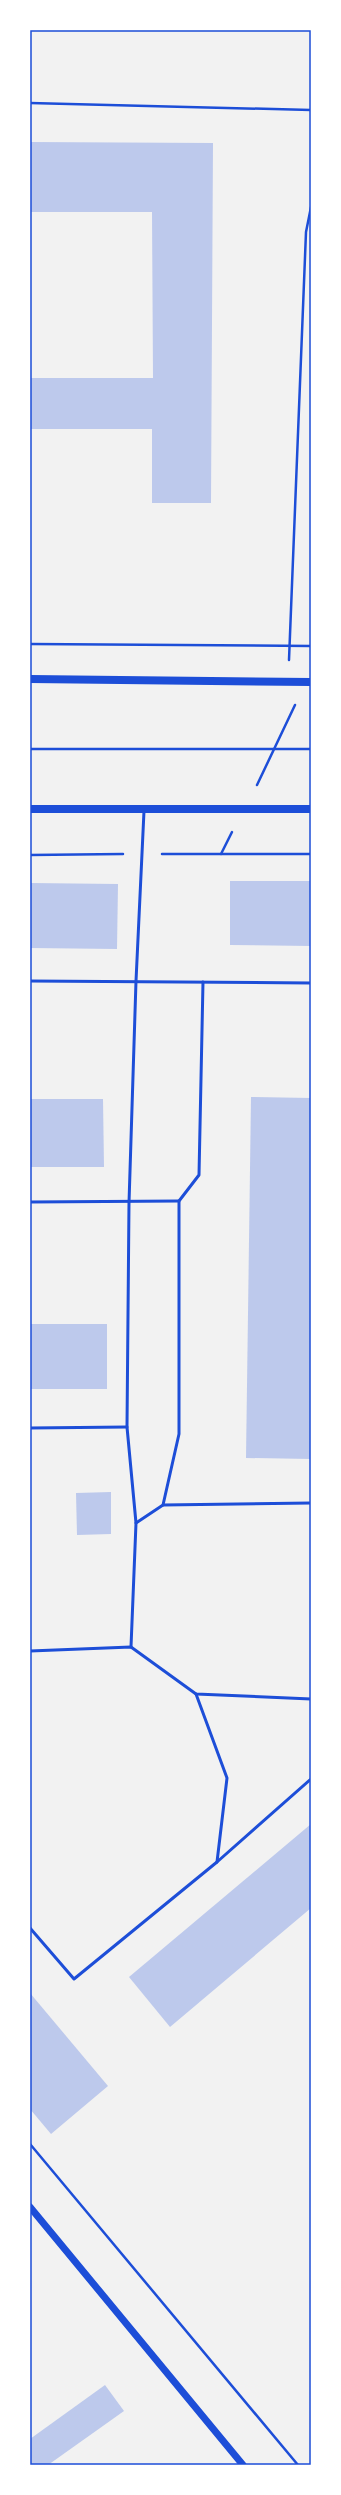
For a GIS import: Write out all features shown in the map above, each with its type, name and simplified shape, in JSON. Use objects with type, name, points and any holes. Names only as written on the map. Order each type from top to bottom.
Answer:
[{"type":"main road","points":[[30,679],[308,682]]},
{"type":"main road","points":[[30,809],[311,809]]},
{"type":"street","points":[[30,2207],[243,2465]]},
{"type":"lane","points":[[131,1647],[136,1523],[127,1427],[129,1202],[136,981],[144,809]]},
{"type":"lane","points":[[30,981],[311,983]]},
{"type":"lane","points":[[162,1505],[179,1434],[179,1201],[199,1175],[203,982]]},
{"type":"lane","points":[[30,1202],[179,1201]]},
{"type":"lane","points":[[30,1428],[127,1427]]},
{"type":"lane","points":[[136,1523],[162,1505],[311,1503]]},
{"type":"lane","points":[[30,1650],[131,1647],[196,1694],[311,1699]]},
{"type":"lane","points":[[196,1694],[226,1778],[217,1862]]},
{"type":"lane","points":[[30,1928],[74,1979],[217,1862],[311,1779]]},
{"type":"path","points":[[30,103],[311,110]]},
{"type":"path","points":[[288,682],[306,232],[311,207]]},
{"type":"path","points":[[30,644],[311,646]]},
{"type":"path","points":[[221,854],[276,749],[308,682]]},
{"type":"path","points":[[30,749],[311,749]]},
{"type":"path","points":[[30,855],[311,854]]},
{"type":"path","points":[[30,2144],[298,2465]]},
{"type":"building","points":[[30,142],[213,143],[211,503],[152,503],[152,429],[30,429],[30,378],[153,378],[152,212],[30,212]]},
{"type":"building","points":[[230,881],[311,881],[311,946],[230,945]]},
{"type":"building","points":[[30,883],[118,884],[117,949],[30,948]]},
{"type":"building","points":[[251,1097],[311,1098],[311,1459],[246,1458]]},
{"type":"building","points":[[30,1099],[103,1099],[104,1167],[30,1167]]},
{"type":"building","points":[[30,1324],[107,1324],[107,1389],[30,1389]]},
{"type":"building","points":[[111,1492],[111,1534],[77,1535],[76,1493]]},
{"type":"building","points":[[311,1824],[311,1908],[170,2027],[129,1977]]},
{"type":"building","points":[[30,1993],[108,2086],[51,2134],[30,2109]]},
{"type":"building","points":[[105,2385],[124,2411],[48,2465],[30,2465],[30,2439]]}]
